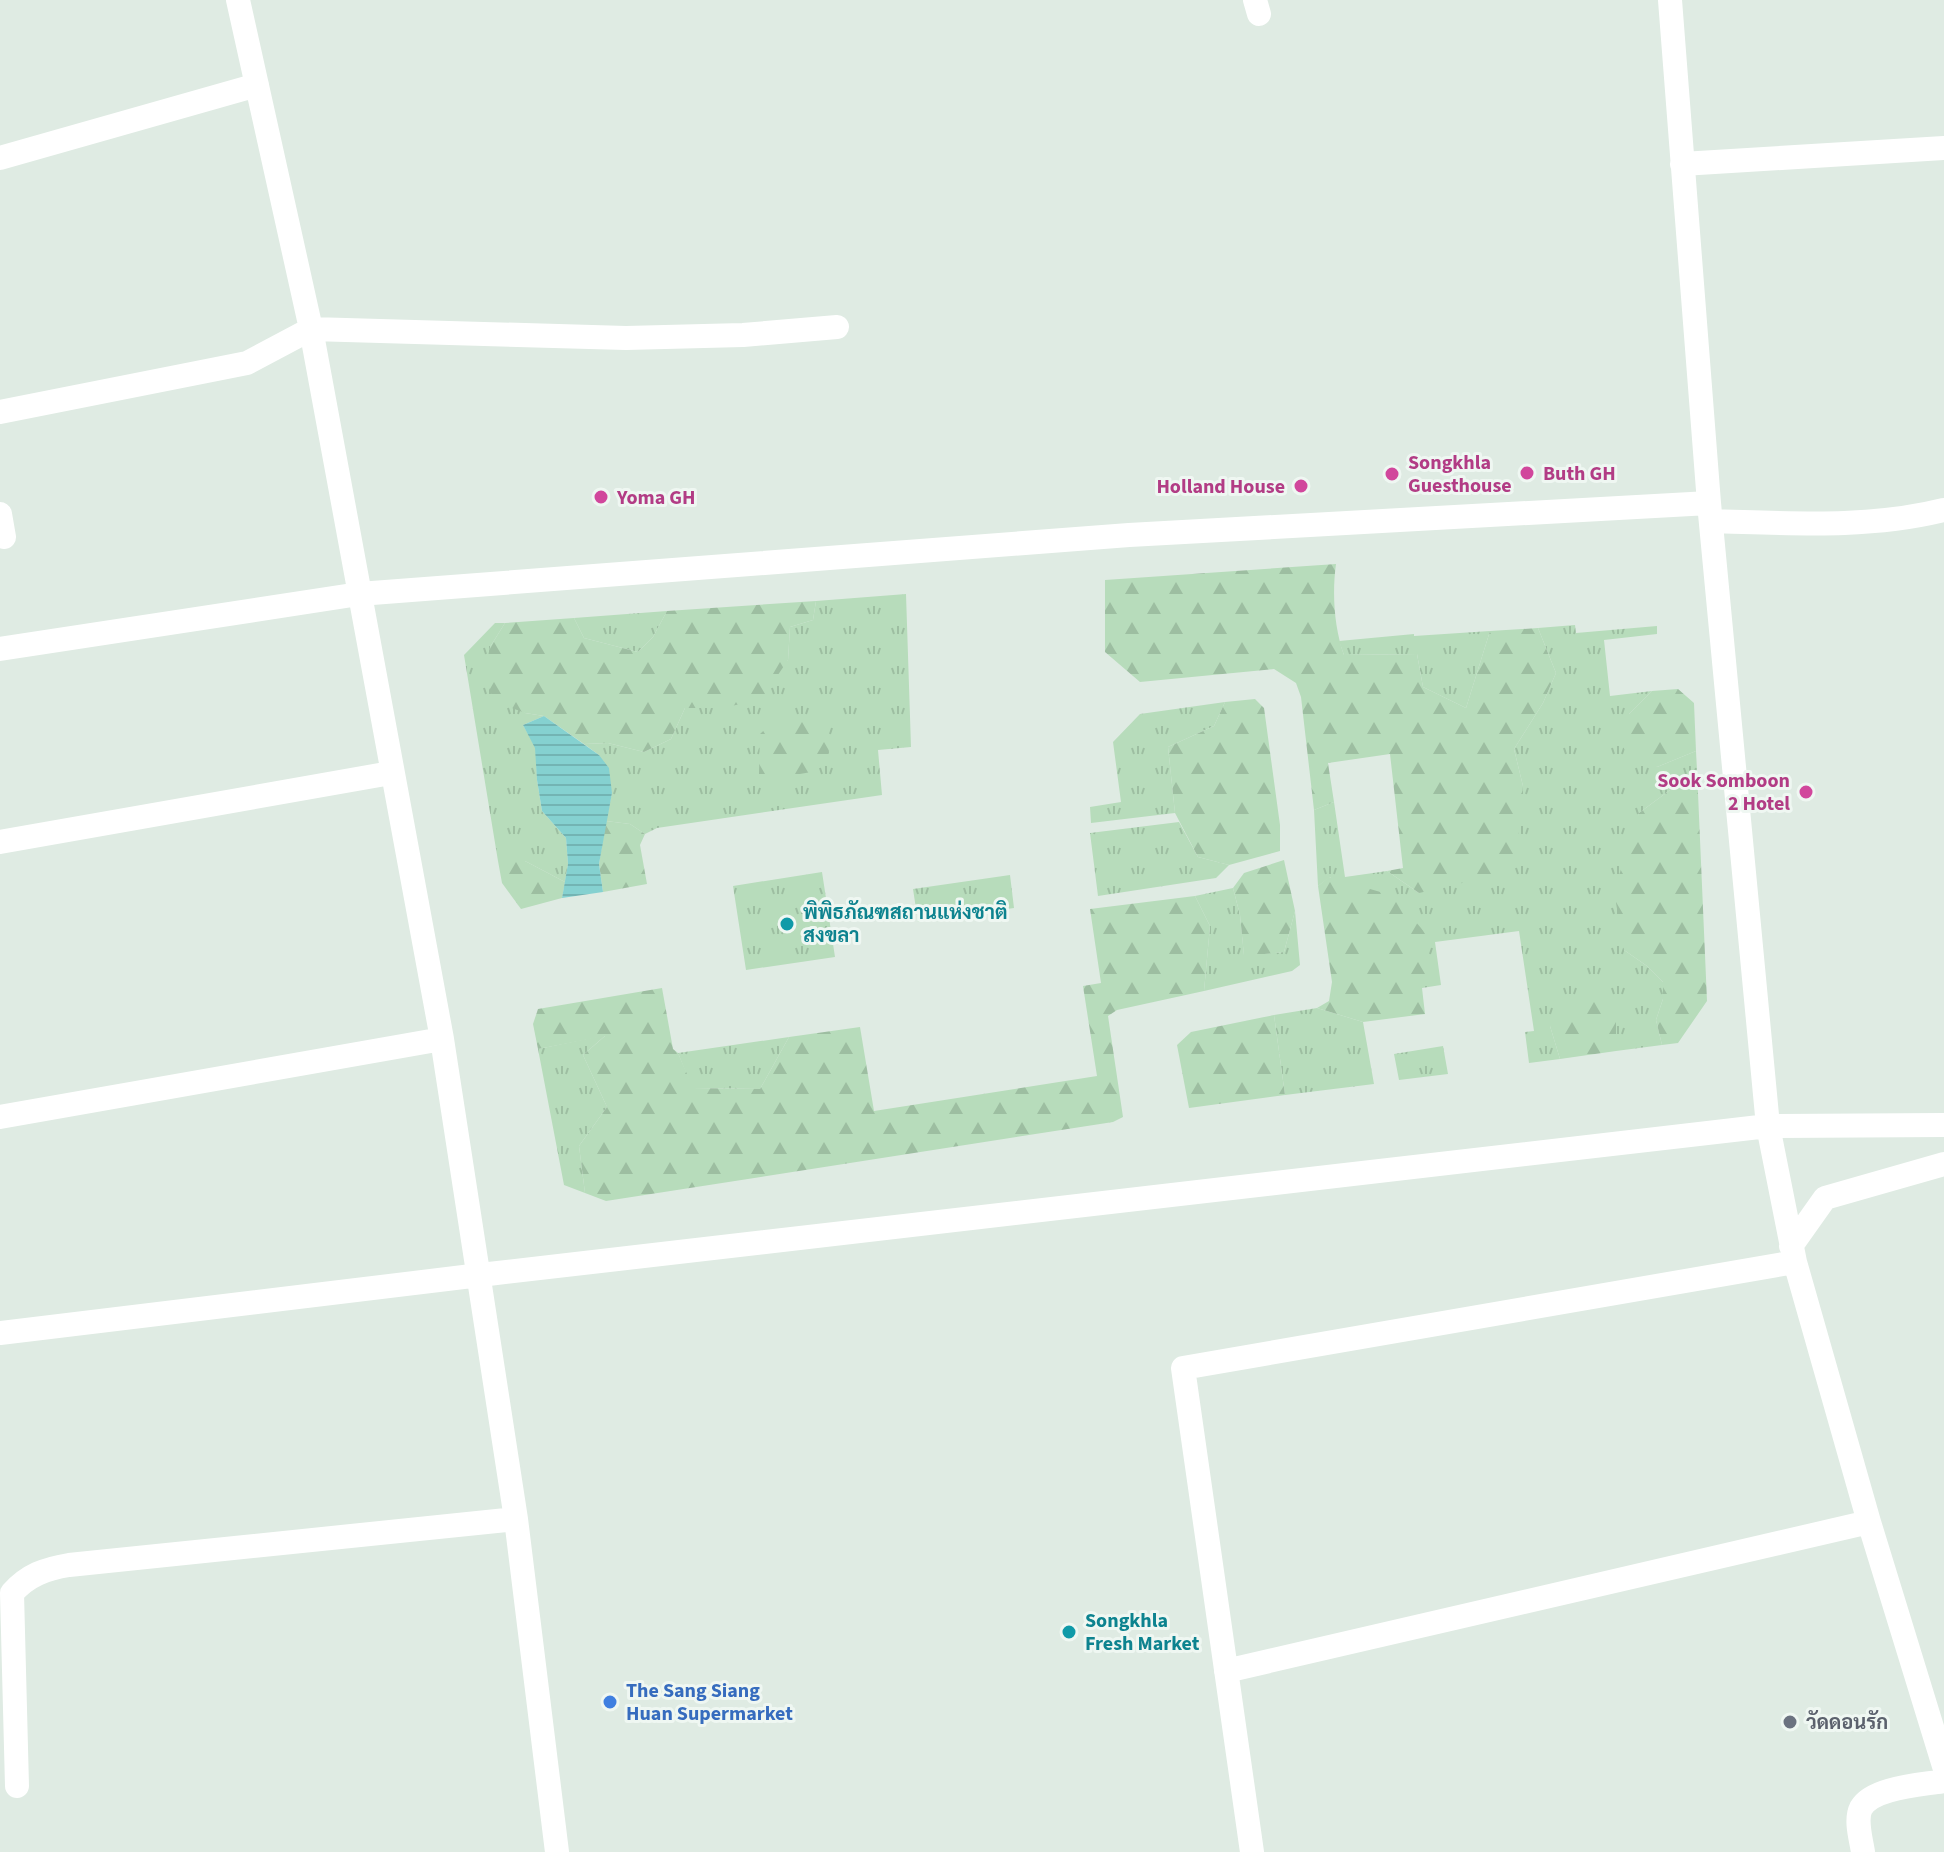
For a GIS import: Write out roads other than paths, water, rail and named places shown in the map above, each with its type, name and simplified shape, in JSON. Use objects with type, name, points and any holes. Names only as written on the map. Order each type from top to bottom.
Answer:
[{"type":"street","points":[[238,0],[311,329],[442,1039],[516,1519],[557,1852]]},
{"type":"street","points":[[1670,0],[1710,512],[1768,1126],[1793,1254],[1869,1522],[1933,1687],[1944,1766]]},
{"type":"street","points":[[0,158],[257,85]]},
{"type":"street","points":[[1682,164],[1944,148]]},
{"type":"street","points":[[0,412],[247,363],[311,329],[626,338],[743,335],[837,327]]},
{"type":"street","points":[[0,649],[359,594],[1129,535],[1710,512],[1871,522],[1944,510]]},
{"type":"street","points":[[0,842],[391,773]]},
{"type":"street","points":[[0,1117],[442,1039]]},
{"type":"street","points":[[0,1333],[1768,1126],[1944,1125]]},
{"type":"street","points":[[1252,1852],[1183,1368],[1793,1254],[1825,1198],[1944,1164]]},
{"type":"street","points":[[17,1786],[12,1593],[24,1580],[45,1569],[69,1565],[516,1519]]},
{"type":"street","points":[[1226,1671],[1869,1522]]},
{"type":"street","points":[[1863,1852],[1860,1809],[1873,1796],[1898,1788],[1944,1781]]},
{"type":"water","points":[[544,716],[599,755],[609,768],[612,793],[599,864],[603,892],[562,898],[568,864],[566,838],[542,811],[535,748],[523,725]]},
{"type":"place","name":"Buth GH","points":[[1527,473]]},
{"type":"place","name":"Songkhla Guesthouse","points":[[1392,474]]},
{"type":"place","name":"Holland House","points":[[1301,486]]},
{"type":"place","name":"Yoma GH","points":[[601,497]]},
{"type":"place","name":"Sook Somboon 2 Hotel","points":[[1806,792]]},
{"type":"place","name":"พิพิธภัณฑสถานแห่งชาติ สงขลา","points":[[787,924]]},
{"type":"place","name":"Songkhla Fresh Market","points":[[1069,1632]]},
{"type":"place","name":"The Sang Siang Huan Supermarket","points":[[610,1702]]},
{"type":"place","name":"วัดดอนรัก","points":[[1790,1722]]}]
